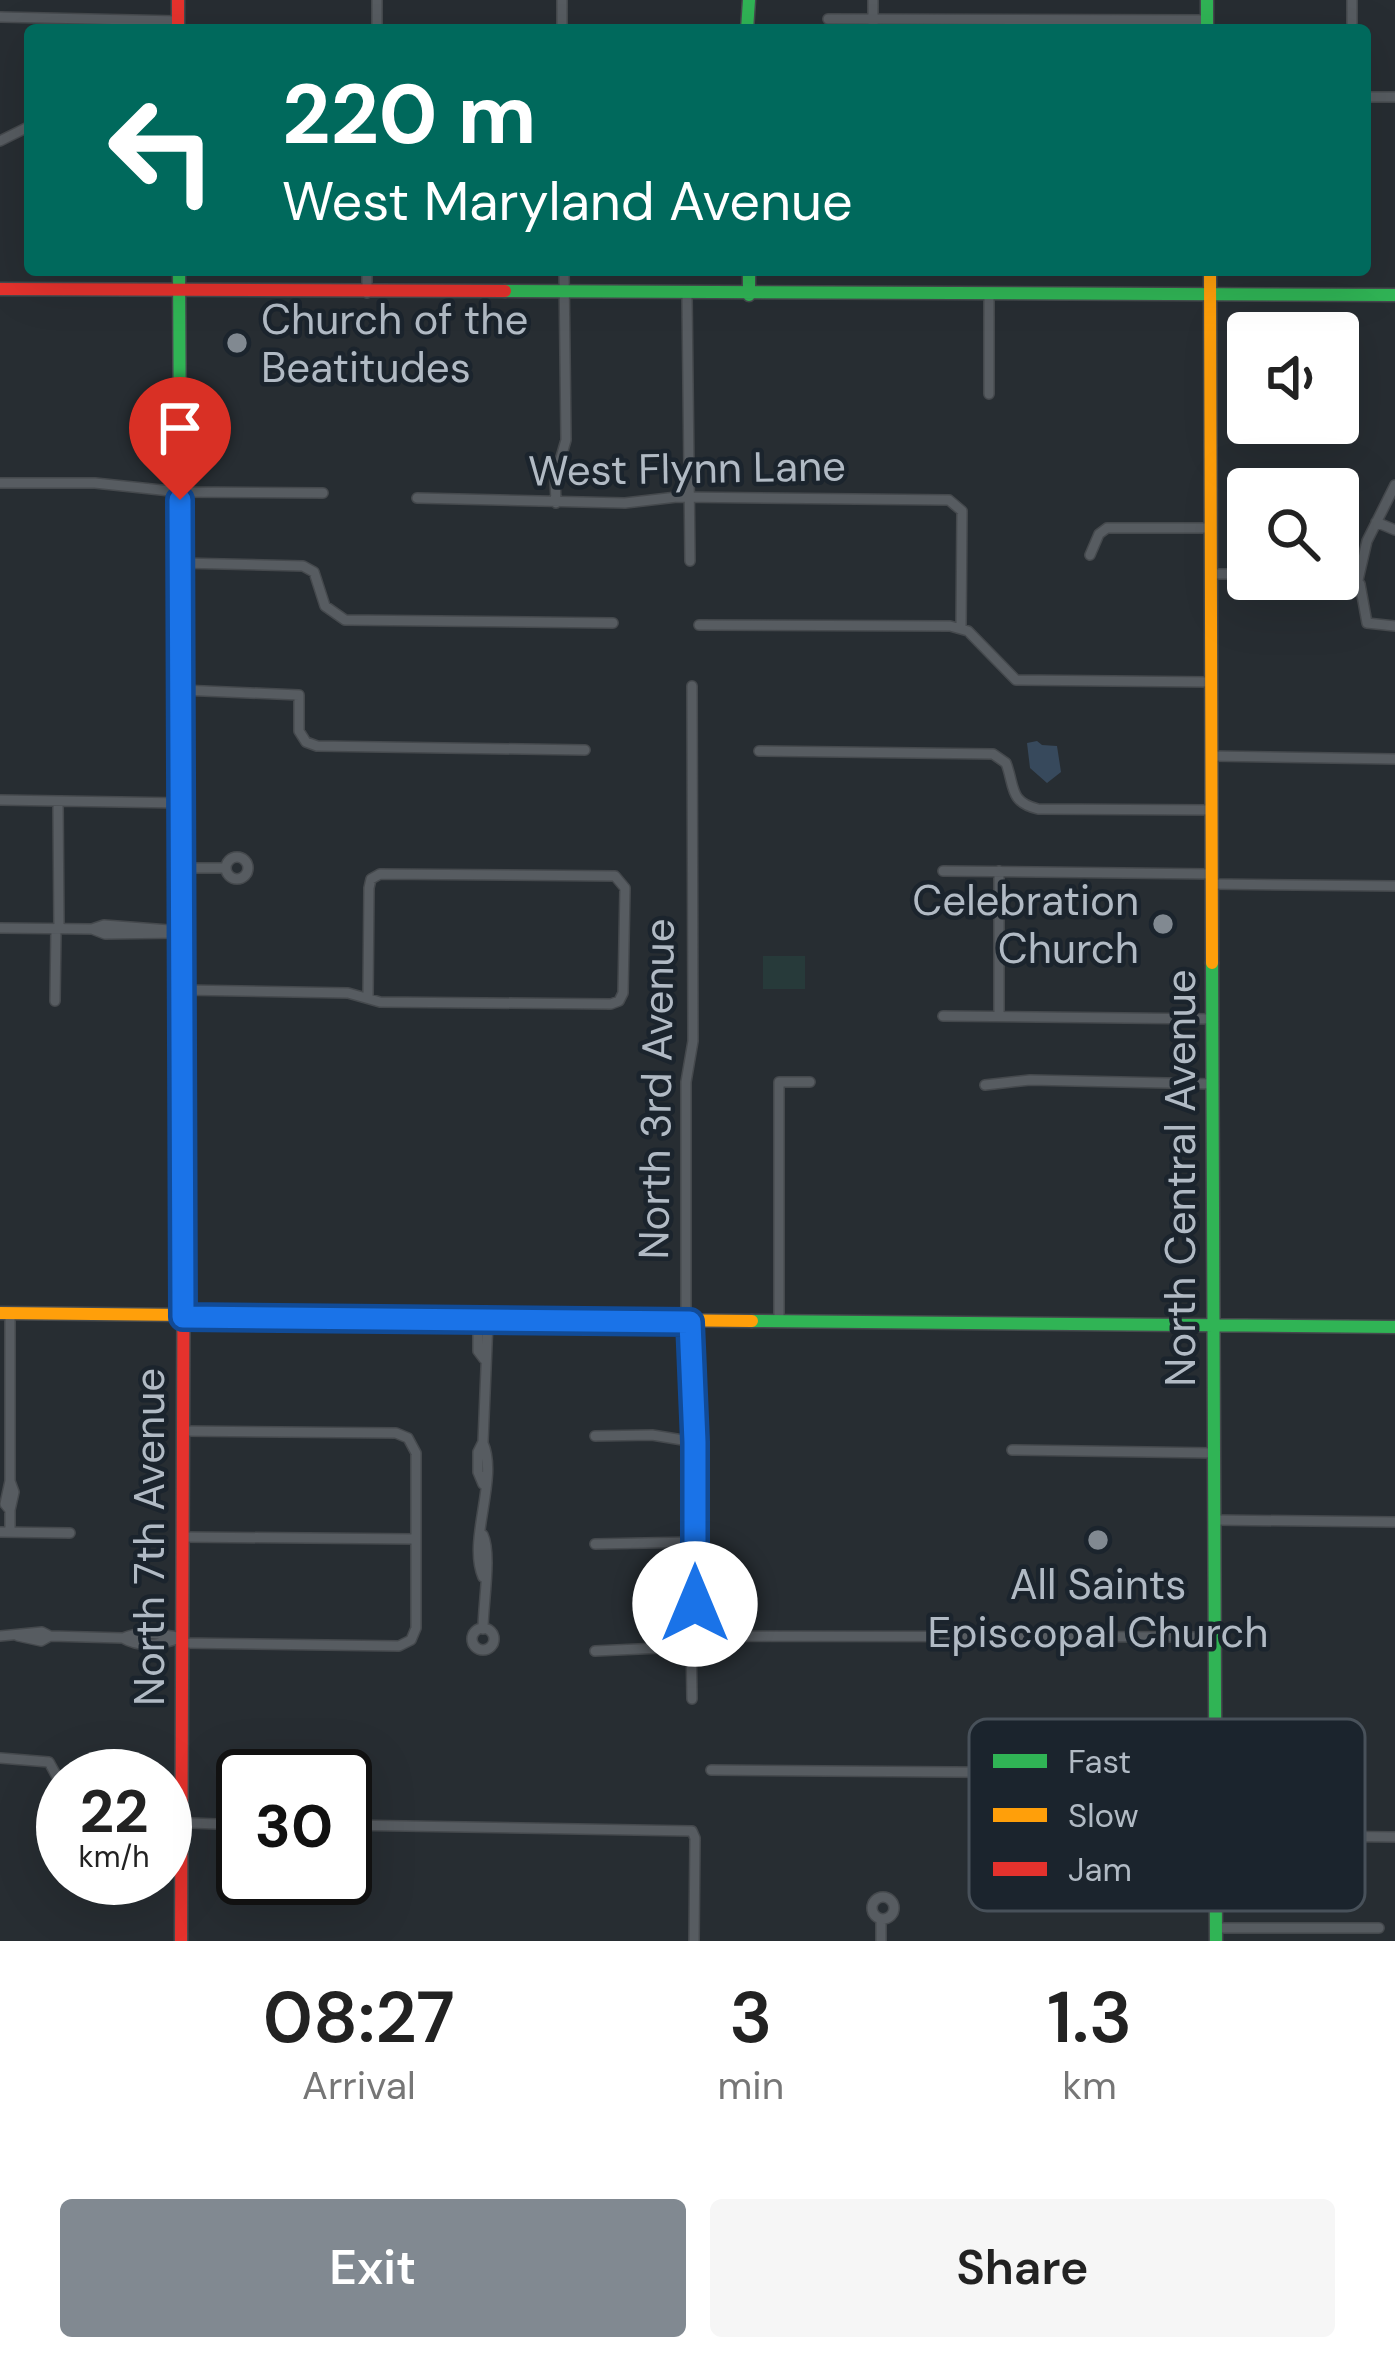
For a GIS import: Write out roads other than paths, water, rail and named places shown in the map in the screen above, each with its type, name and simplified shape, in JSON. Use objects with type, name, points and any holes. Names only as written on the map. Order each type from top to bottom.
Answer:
[{"type":"main road","name":"North 7th Avenue","points":[[179,276],[182,1749]]},
{"type":"main road","points":[[749,276],[749,295]]},
{"type":"main road","name":"North Central Avenue","points":[[1210,276],[1214,1719]]},
{"type":"main road","points":[[0,290],[1395,296]]},
{"type":"main road","points":[[5,1313],[1395,1327]]},
{"type":"main road","name":"North 7th Avenue","points":[[181,1905],[181,1941]]},
{"type":"street","points":[[872,0],[873,24]]},
{"type":"street","points":[[1352,0],[1352,23]]},
{"type":"street","points":[[0,17],[156,24]]},
{"type":"street","points":[[828,19],[873,24],[1001,24]]},
{"type":"street","points":[[367,276],[367,293]]},
{"type":"street","points":[[556,503],[555,478],[566,440],[564,276]]},
{"type":"street","points":[[988,394],[989,294]]},
{"type":"street","points":[[687,295],[690,561]]},
{"type":"street","points":[[0,483],[323,493]]},
{"type":"street","points":[[1359,577],[1376,522],[1395,485]]},
{"type":"street","name":"West Flynn Lane","points":[[417,498],[556,503],[689,497],[949,500],[962,512],[961,628]]},
{"type":"street","points":[[1376,522],[1395,530]]},
{"type":"street","points":[[1090,556],[1099,534],[1107,528],[1211,528]]},
{"type":"street","points":[[181,563],[303,566],[314,572],[325,606],[345,620],[613,622]]},
{"type":"street","points":[[1211,574],[1227,574]]},
{"type":"street","points":[[1359,582],[1366,623],[1395,626]]},
{"type":"street","points":[[699,625],[961,628],[1016,680],[1211,682]]},
{"type":"street","name":"North 3rd Avenue","points":[[692,686],[693,1041],[686,1082],[686,1310],[695,1442],[692,1699]]},
{"type":"street","points":[[182,690],[299,694],[299,730],[306,742],[317,746],[585,750]]},
{"type":"street","points":[[759,751],[993,754],[1006,763],[1013,797],[1027,806],[1212,810]]},
{"type":"street","points":[[1212,756],[1395,759]]},
{"type":"street","points":[[0,800],[182,803]]},
{"type":"street","points":[[55,1000],[58,801]]},
{"type":"street","points":[[182,868],[226,868]]},
{"type":"street","points":[[943,871],[1395,886]]},
{"type":"street","points":[[999,871],[999,1016]]},
{"type":"street","points":[[183,990],[348,993],[380,1002],[619,1001],[625,887],[615,876],[380,874],[371,879],[368,997]]},
{"type":"street","points":[[0,928],[92,929],[105,934],[182,932]]},
{"type":"street","points":[[943,1016],[1213,1019]]},
{"type":"street","points":[[985,1085],[1030,1079],[1213,1084]]},
{"type":"street","points":[[779,1322],[778,1082],[810,1082]]},
{"type":"street","points":[[5,1313],[14,1492],[5,1532],[70,1533]]},
{"type":"street","points":[[483,1320],[488,1352],[484,1359],[483,1442],[488,1453],[483,1535],[488,1564],[483,1577],[483,1628]]},
{"type":"street","points":[[0,1636],[27,1631],[160,1644],[399,1646],[412,1638],[416,1628],[416,1451],[412,1441],[396,1433],[183,1431]]},
{"type":"street","points":[[595,1436],[649,1435],[695,1442]]},
{"type":"street","points":[[1012,1450],[1214,1453]]},
{"type":"street","points":[[1215,1520],[1395,1522]]},
{"type":"street","points":[[182,1537],[416,1539]]},
{"type":"street","points":[[595,1544],[695,1542]]},
{"type":"street","points":[[596,1651],[660,1648],[693,1637],[1215,1637]]},
{"type":"street","points":[[0,1758],[36,1761]]},
{"type":"street","points":[[711,1770],[969,1772]]},
{"type":"street","points":[[372,1826],[692,1831],[694,1941]]},
{"type":"street","points":[[1365,1837],[1395,1837]]},
{"type":"street","points":[[881,1919],[881,1941]]},
{"type":"street","points":[[1216,1934],[1379,1928]]},
{"type":"water","points":[[1027,743],[1057,746],[1061,772],[1047,783],[1030,768]]},
{"type":"place","name":"Church of the Beatitudes","points":[[237,343]]},
{"type":"place","name":"Celebration Church","points":[[1163,924]]},
{"type":"place","name":"All Saints Episcopal Church","points":[[1098,1540]]}]
